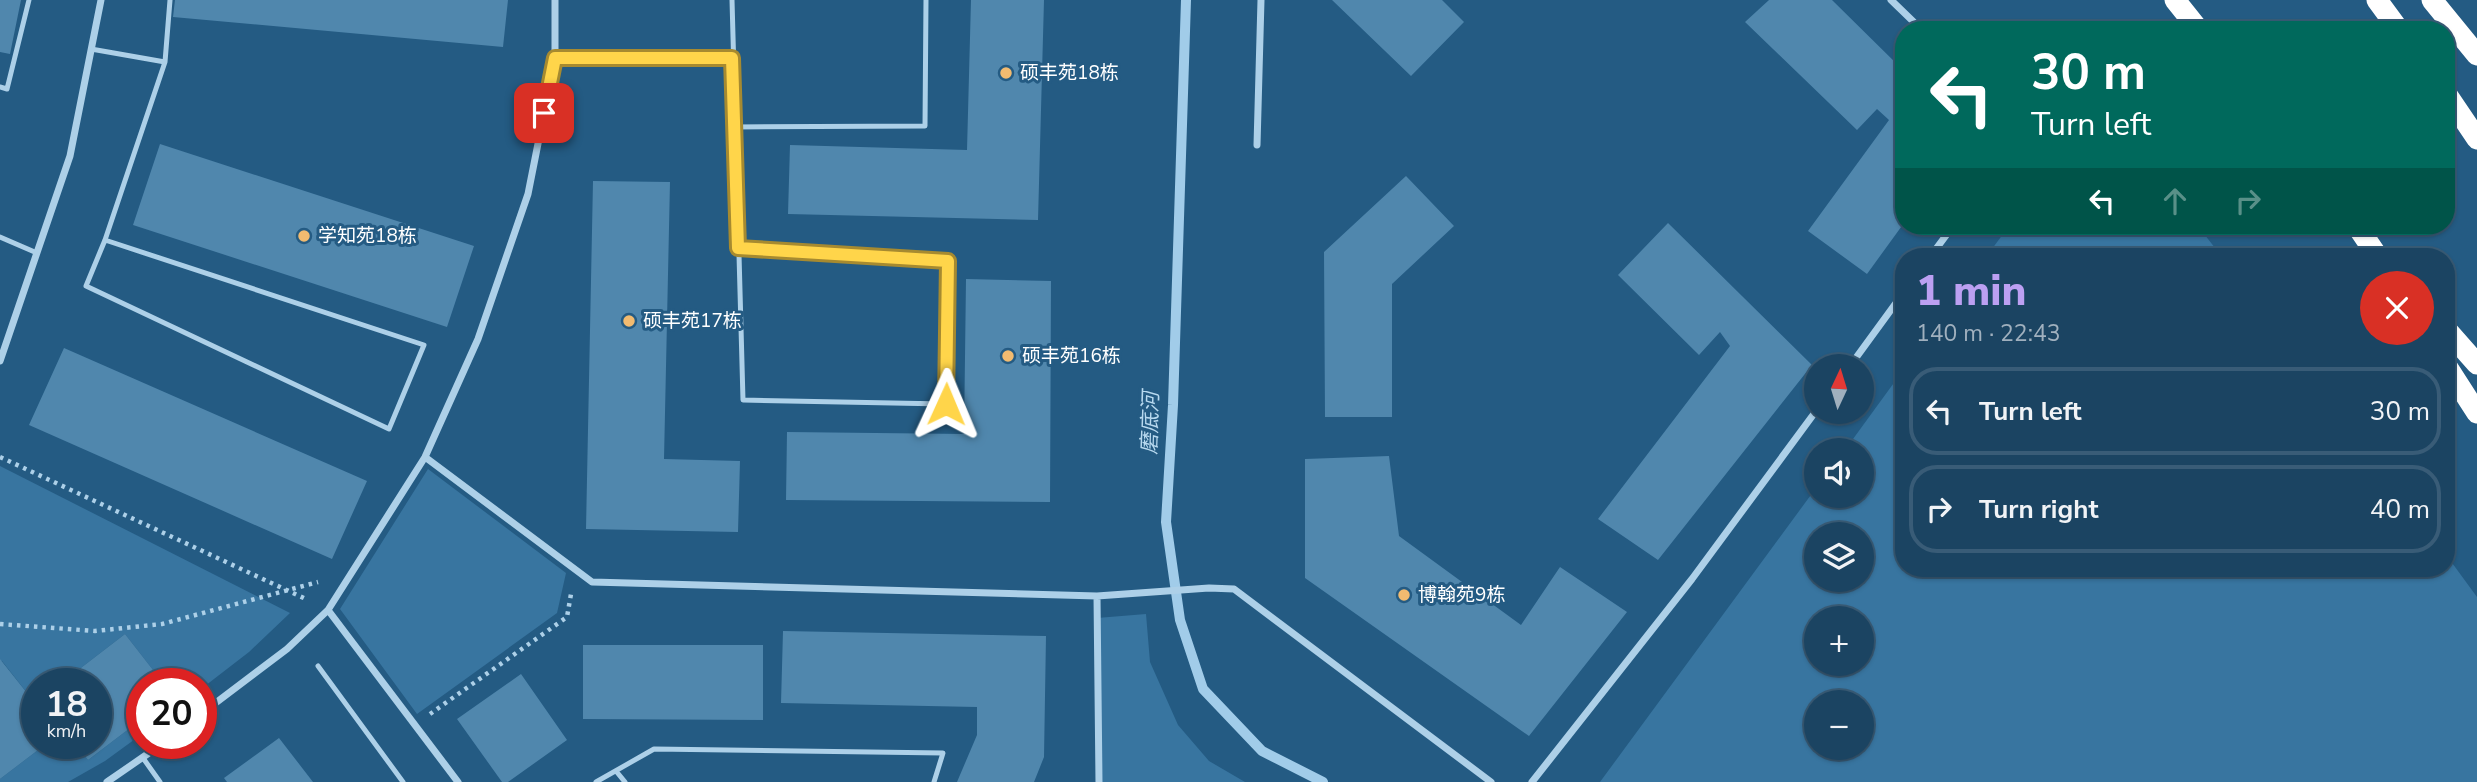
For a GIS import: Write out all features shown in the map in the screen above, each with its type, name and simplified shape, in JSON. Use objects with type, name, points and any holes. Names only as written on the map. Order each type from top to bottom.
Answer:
[{"type":"highway","points":[[2175,0],[2192,21]]},
{"type":"highway","points":[[2377,0],[2392,21]]},
{"type":"highway","points":[[2432,0],[2449,21]]},
{"type":"highway","points":[[2455,28],[2477,55]]},
{"type":"highway","points":[[2455,106],[2477,139]]},
{"type":"highway","points":[[2455,339],[2477,364]]},
{"type":"highway","points":[[2455,379],[2477,414]]},
{"type":"street","points":[[0,360],[70,156],[102,0]]},
{"type":"street","points":[[217,702],[287,649],[328,610],[425,457],[478,339],[528,194],[555,58],[555,0]]},
{"type":"street","points":[[1257,145],[1261,0]]},
{"type":"street","points":[[1891,0],[1913,21]]},
{"type":"street","points":[[1859,354],[1895,304]]},
{"type":"street","points":[[1532,782],[1692,579],[1806,424]]},
{"type":"street","points":[[425,457],[592,582],[1097,596],[1234,589],[1491,782]]},
{"type":"street","points":[[1097,596],[1099,782]]},
{"type":"street","points":[[328,610],[458,782]]},
{"type":"street","points":[[107,782],[142,759]]},
{"type":"lane","points":[[0,87],[7,89],[29,0]]},
{"type":"lane","points":[[105,240],[424,345],[388,429],[86,286],[105,240],[165,62],[170,0]]},
{"type":"lane","points":[[732,0],[732,58],[735,127],[738,248],[743,400],[946,404],[948,261],[738,248]]},
{"type":"lane","points":[[735,127],[925,126],[926,0]]},
{"type":"lane","points":[[91,49],[165,62]]},
{"type":"lane","points":[[555,58],[732,58]]},
{"type":"lane","points":[[0,237],[37,253]]},
{"type":"lane","points":[[318,666],[403,782]]},
{"type":"lane","points":[[596,782],[654,749],[943,753],[934,782]]},
{"type":"lane","points":[[144,759],[160,782]]},
{"type":"lane","points":[[616,771],[625,782]]},
{"type":"path","points":[[0,457],[328,610]]},
{"type":"path","points":[[414,725],[567,617],[575,569]]},
{"type":"path","points":[[0,624],[94,631],[162,624],[351,574]]},
{"type":"shaded area","points":[[2002,235],[2205,235],[2215,248],[1993,248]]},
{"type":"shaded area","points":[[1895,381],[1895,577],[2455,577],[2455,567],[2477,597],[2477,782],[1600,782],[1804,504],[1804,508],[1874,508],[1874,438],[1854,438],[1864,424],[1874,424],[1874,410]]},
{"type":"shaded area","points":[[0,466],[290,613],[249,652],[217,677],[217,668],[152,668],[125,634],[81,668],[21,668],[21,685],[0,661]]},
{"type":"shaded area","points":[[428,469],[566,573],[557,613],[417,714],[340,609]]},
{"type":"shaded area","points":[[1146,614],[1150,662],[1178,725],[1209,761],[1245,782],[1099,782],[1097,618]]},
{"type":"shaded area","points":[[126,731],[126,746],[112,756],[112,742]]},
{"type":"shaded area","points":[[26,759],[108,759],[68,782],[0,782],[0,779]]},
{"type":"building","points":[[0,0],[21,0],[10,54],[0,52]]},
{"type":"building","points":[[175,0],[508,0],[503,47],[173,17]]},
{"type":"building","name":"硕丰苑18栋","points":[[971,0],[1044,0],[1038,220],[788,214],[790,145],[967,150]]},
{"type":"building","points":[[1332,0],[1442,0],[1464,22],[1411,76]]},
{"type":"building","points":[[1769,0],[1832,0],[1895,62],[1895,235],[1867,274],[1808,231],[1889,120],[1877,109],[1857,130],[1745,22]]},
{"type":"building","name":"学知苑18栋","points":[[160,144],[474,246],[447,327],[133,225]]},
{"type":"building","points":[[1406,176],[1454,226],[1392,284],[1392,417],[1325,417],[1324,252]]},
{"type":"building","name":"硕丰苑17栋","points":[[593,181],[670,182],[664,459],[740,461],[738,532],[586,529]]},
{"type":"building","points":[[1668,223],[1804,357],[1804,375],[1658,560],[1598,519],[1730,346],[1720,332],[1699,355],[1618,275]]},
{"type":"building","name":"硕丰苑16栋","points":[[966,279],[1051,281],[1050,502],[786,500],[787,432],[964,434]]},
{"type":"building","points":[[64,348],[367,481],[332,559],[29,425]]},
{"type":"building","name":"博翰苑9栋","points":[[1389,456],[1399,536],[1521,625],[1560,567],[1627,612],[1529,736],[1305,578],[1305,459]]},
{"type":"building","points":[[783,631],[1046,636],[1044,757],[1034,782],[957,782],[977,735],[977,707],[781,703]]},
{"type":"building","points":[[125,634],[152,668],[126,668],[126,731],[112,742],[112,668],[81,668]]},
{"type":"building","points":[[583,645],[763,645],[763,720],[583,719]]},
{"type":"building","points":[[0,659],[21,685],[21,759],[26,759],[0,779]]},
{"type":"building","points":[[521,674],[567,740],[508,782],[502,782],[457,719]]},
{"type":"building","points":[[279,738],[313,782],[227,782],[224,778]]},
{"type":"waterway","name":"磨底河","points":[[1186,0],[1173,405],[1166,522],[1180,620],[1203,689],[1262,751],[1323,782]]},
{"type":"place","name":"硕丰苑18栋","points":[[1006,73]]},
{"type":"place","name":"学知苑18栋","points":[[304,236]]},
{"type":"place","name":"硕丰苑17栋","points":[[629,321]]},
{"type":"place","name":"硕丰苑16栋","points":[[1008,356]]},
{"type":"place","name":"博翰苑9栋","points":[[1404,595]]},
{"type":"route","points":[[544,113],[555,58],[732,58],[738,248],[948,261],[946,404]]}]
